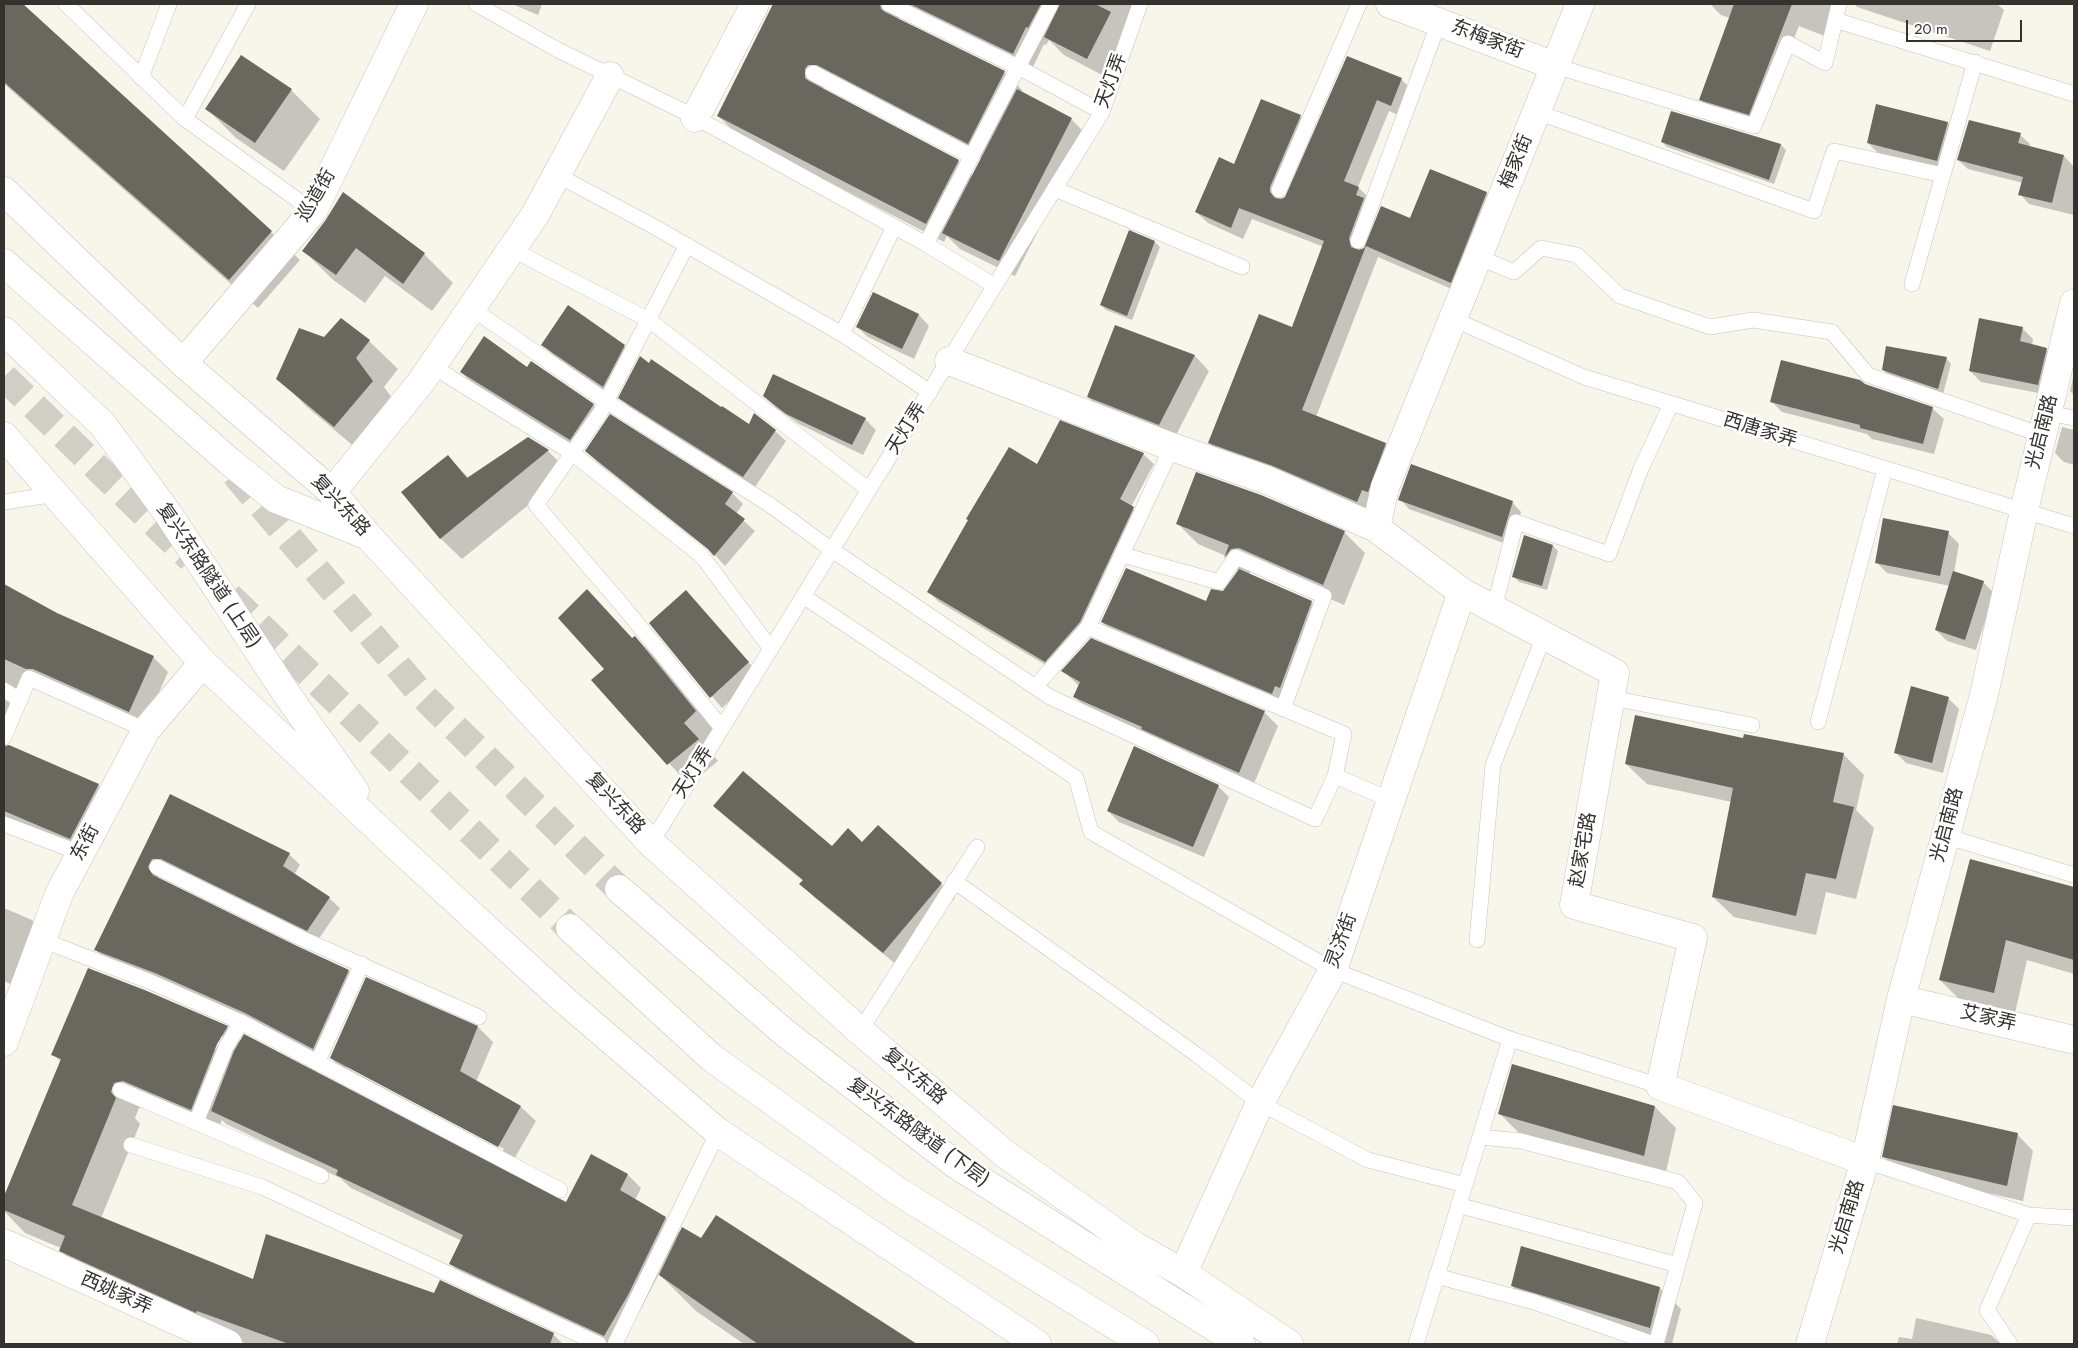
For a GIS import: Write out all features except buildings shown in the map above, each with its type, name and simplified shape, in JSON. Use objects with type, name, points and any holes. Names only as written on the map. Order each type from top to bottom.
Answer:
[{"type":"street","name":"巡道街","points":[[184,363],[313,211],[414,4]]},
{"type":"street","points":[[696,118],[755,4]]},
{"type":"street","name":"东梅家街","points":[[1390,4],[1555,66]]},
{"type":"street","name":"梅家街","points":[[1376,528],[1385,487],[1580,4]]},
{"type":"street","points":[[332,492],[415,390],[534,215],[610,76]]},
{"type":"street","name":"复兴东路","points":[[4,191],[184,363],[332,492],[369,537],[651,843],[860,1032],[1005,1154],[1135,1246],[1183,1273],[1289,1344]]},
{"type":"street","points":[[4,263],[206,442],[276,499],[369,537]]},
{"type":"street","name":"光启南路","points":[[1810,1344],[1865,1161],[1901,999],[1984,695],[2024,511],[2074,303]]},
{"type":"street","name":"复兴东路隧道 (上层)","points":[[4,331],[103,425],[169,515],[288,696],[391,841]]},
{"type":"street","name":"赵家宅路","points":[[949,361],[1172,447],[1267,480],[1376,528],[1462,592],[1615,673],[1574,905],[1693,938],[1660,1086]]},
{"type":"street","points":[[4,436],[203,663],[391,841],[563,999],[718,1132],[1037,1344]]},
{"type":"street","name":"灵济街","points":[[1183,1273],[1260,1104],[1333,970],[1462,592]]},
{"type":"street","name":"东街","points":[[4,1042],[58,894],[146,730],[203,663]]},
{"type":"street","name":"复兴东路隧道 (下层)","points":[[619,890],[785,1033],[955,1164],[1241,1344]]},
{"type":"street","points":[[570,928],[712,1058],[899,1192],[1145,1344]]},
{"type":"street","name":"艾家弄","points":[[1901,999],[2074,1040]]},
{"type":"street","points":[[1660,1086],[1865,1161]]},
{"type":"street","name":"西姚家弄","points":[[4,1243],[228,1344]]},
{"type":"lane","points":[[66,4],[185,119],[313,211]]},
{"type":"lane","points":[[141,78],[169,4]]},
{"type":"lane","points":[[185,119],[248,4]]},
{"type":"lane","points":[[476,4],[558,50],[696,118],[926,244],[995,286]]},
{"type":"lane","points":[[889,4],[1018,67],[1102,112]]},
{"type":"lane","points":[[926,244],[1051,4]]},
{"type":"lane","name":"天灯弄","points":[[651,843],[1102,112],[1140,4]]},
{"type":"lane","points":[[1279,190],[1359,4]]},
{"type":"lane","points":[[1555,66],[1754,126],[1788,43],[1825,63],[1839,4]]},
{"type":"lane","points":[[1835,20],[2074,94]]},
{"type":"lane","points":[[1358,241],[1439,22]]},
{"type":"lane","points":[[1912,284],[1975,62]]},
{"type":"lane","points":[[813,73],[971,156]]},
{"type":"lane","points":[[1537,112],[1814,210],[1834,151],[1943,175]]},
{"type":"lane","points":[[557,175],[842,334],[930,392]]},
{"type":"lane","points":[[1055,189],[1242,267]]},
{"type":"lane","points":[[842,334],[894,227]]},
{"type":"lane","points":[[687,246],[606,401],[536,505],[622,605],[722,728]]},
{"type":"lane","points":[[1478,257],[1514,272],[1541,248],[1576,255],[1620,296],[1710,327],[1753,320],[1832,332],[1868,374],[2045,424],[2074,418]]},
{"type":"lane","points":[[511,249],[649,320],[869,490]]},
{"type":"lane","points":[[471,308],[606,401],[770,505],[832,550],[1050,698],[1315,819],[1335,776],[1344,734],[1088,627]]},
{"type":"lane","name":"西唐家弄","points":[[1453,319],[1584,377],[2074,526]]},
{"type":"lane","points":[[432,366],[572,454],[702,556],[771,649]]},
{"type":"lane","points":[[1494,610],[1516,522],[1609,554],[1640,471],[1672,404]]},
{"type":"lane","points":[[1035,687],[1088,627],[1172,447]]},
{"type":"lane","points":[[1818,722],[1885,469]]},
{"type":"lane","points":[[4,502],[56,494]]},
{"type":"lane","points":[[1123,555],[1219,582],[1236,557],[1324,596],[1283,709]]},
{"type":"lane","points":[[804,596],[1076,778],[1091,832],[1333,970],[1510,1039],[1660,1086]]},
{"type":"lane","points":[[1477,940],[1493,765],[1544,636]]},
{"type":"lane","points":[[4,737],[29,678],[146,730]]},
{"type":"lane","points":[[4,690],[20,700]]},
{"type":"lane","points":[[1610,698],[1752,725]]},
{"type":"lane","points":[[1335,776],[1391,800]]},
{"type":"lane","points":[[4,824],[80,853]]},
{"type":"lane","points":[[1945,836],[2074,875]]},
{"type":"lane","points":[[860,1032],[977,847]]},
{"type":"lane","points":[[156,868],[301,938],[479,1018]]},
{"type":"lane","points":[[954,881],[1197,1055],[1260,1104],[1368,1160],[1465,1186]]},
{"type":"lane","points":[[42,940],[151,982],[241,1022],[560,1190]]},
{"type":"lane","points":[[317,1063],[362,964]]},
{"type":"lane","points":[[196,1122],[226,1048],[241,1022]]},
{"type":"lane","points":[[1416,1344],[1510,1039]]},
{"type":"lane","points":[[120,1090],[320,1176]]},
{"type":"lane","points":[[615,1344],[718,1132]]},
{"type":"lane","points":[[1436,1276],[1534,1302],[1655,1344],[1695,1202],[1678,1182],[1521,1141],[1480,1137]]},
{"type":"lane","points":[[131,1144],[262,1186],[599,1344]]},
{"type":"lane","points":[[1865,1161],[2029,1215],[2074,1218]]},
{"type":"lane","points":[[1458,1205],[1678,1265]]},
{"type":"lane","points":[[2010,1344],[1987,1310],[2029,1215]]},
{"type":"tunnel","points":[[4,377],[191,559]]},
{"type":"tunnel","points":[[235,474],[423,696],[619,889]]},
{"type":"tunnel","points":[[229,596],[570,928]]}]
